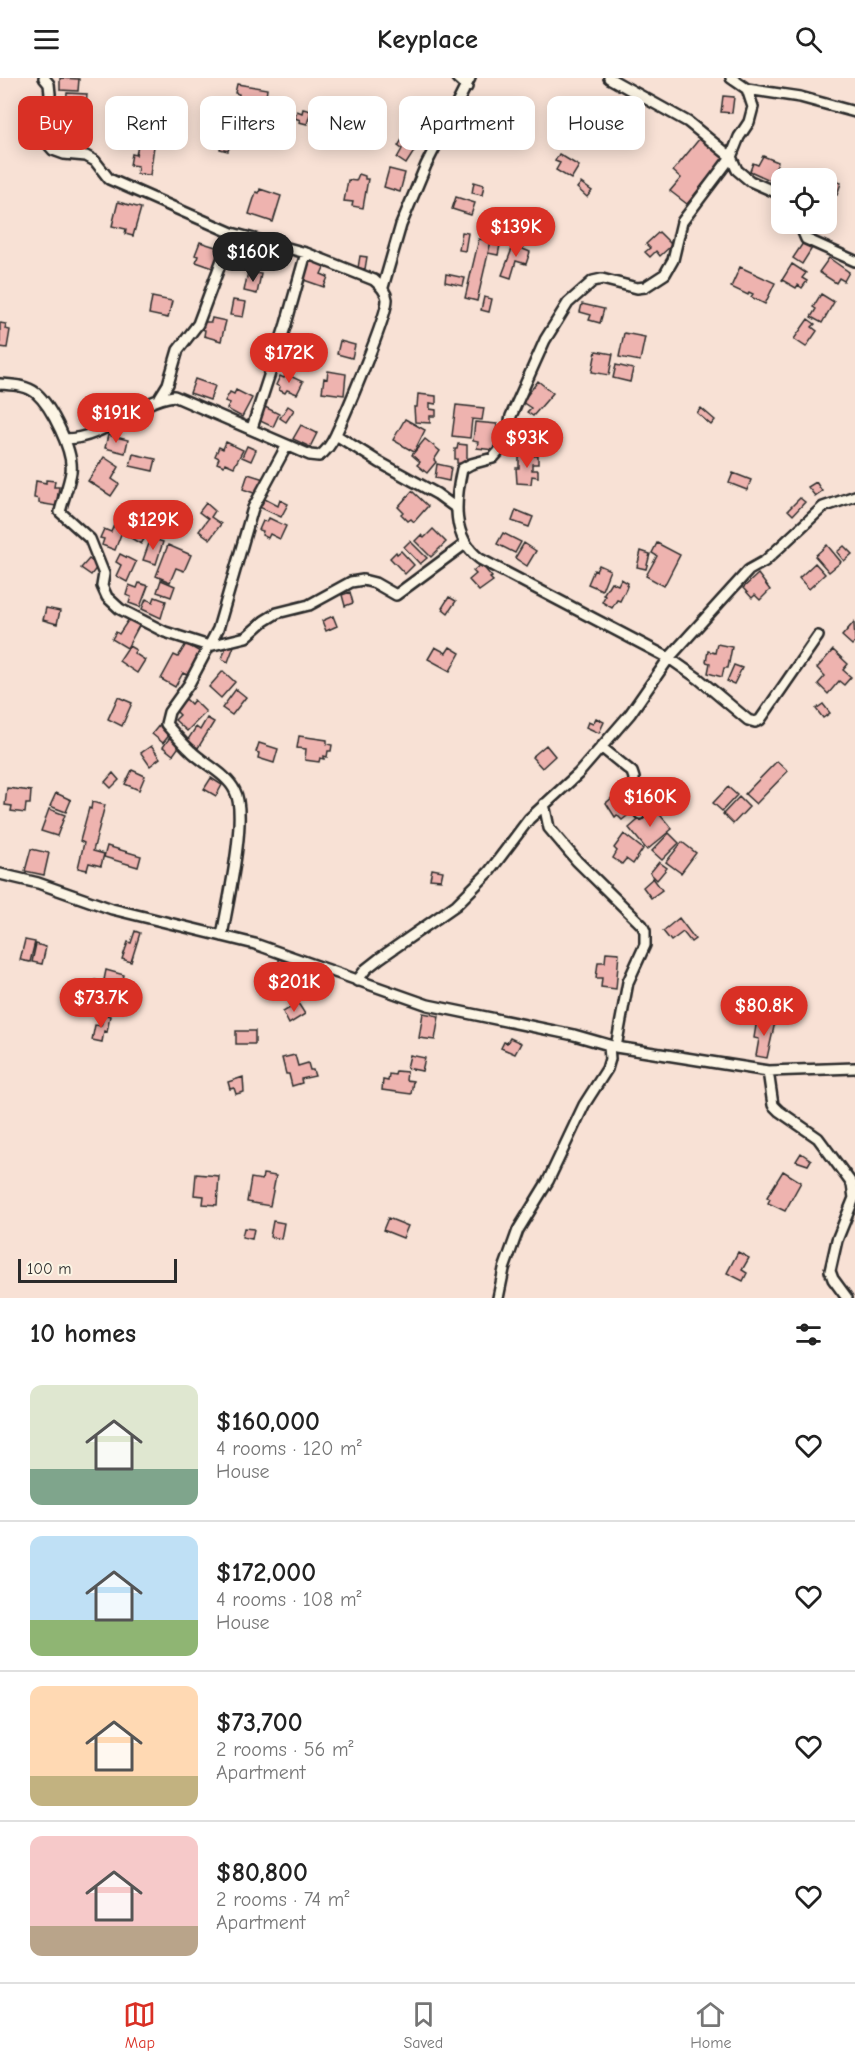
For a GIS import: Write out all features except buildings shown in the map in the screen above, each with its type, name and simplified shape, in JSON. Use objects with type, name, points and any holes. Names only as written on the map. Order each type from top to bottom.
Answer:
[{"type":"street","points":[[44,78],[49,84],[50,94],[43,127],[46,142],[53,150],[64,154],[86,156],[95,161],[109,179],[232,233],[306,253],[374,280],[383,287]]},
{"type":"street","points":[[65,439],[90,436],[160,398],[174,396],[310,455],[319,456],[324,453],[336,435],[382,322],[387,300],[383,287],[401,225],[426,165],[468,83],[457,78]]},
{"type":"street","points":[[609,78],[688,122],[731,157],[737,170],[750,181],[771,190]]},
{"type":"street","points":[[731,78],[747,89],[800,97],[855,112]]},
{"type":"street","points":[[747,89],[753,107],[749,122],[739,137],[731,157],[682,222],[673,260],[665,274],[645,287],[637,288],[602,279],[593,281],[568,303],[545,340],[511,416],[506,441],[501,449],[493,458],[462,469],[456,508],[465,544],[480,559],[669,658],[748,720],[755,722],[760,720],[818,636]]},
{"type":"street","points":[[160,398],[168,384],[178,350],[198,324],[232,233]]},
{"type":"street","points":[[804,234],[806,239],[855,261]]},
{"type":"street","points":[[252,428],[286,324],[306,253]]},
{"type":"street","points":[[0,384],[25,387],[36,393],[52,415],[65,439],[71,455],[71,471],[60,512],[90,539],[104,574],[102,586],[107,597],[120,609],[165,632],[209,646],[246,638],[264,621],[277,613],[309,605],[351,582],[363,580],[375,583],[396,595],[465,544]]},
{"type":"street","points":[[336,435],[437,494],[456,508]]},
{"type":"street","points":[[222,936],[240,806],[235,790],[192,753],[166,724],[169,712],[189,684],[218,629],[253,508],[287,445]]},
{"type":"street","points":[[357,981],[366,969],[380,958],[456,905],[489,872],[529,819],[578,774],[630,714],[669,658],[749,570],[765,561],[823,507],[855,496]]},
{"type":"street","points":[[601,747],[632,772],[633,801],[640,814]]},
{"type":"street","points":[[498,1298],[504,1269],[518,1230],[548,1181],[584,1105],[607,1069],[628,982],[645,945],[645,931],[642,925],[577,861],[549,828],[543,804]]},
{"type":"street","points":[[0,874],[38,883],[112,909],[255,944],[428,1005],[574,1035],[613,1046],[768,1071],[855,1068]]},
{"type":"street","points":[[768,1071],[772,1105],[818,1138],[852,1184],[854,1198],[837,1240],[830,1271],[847,1298]]}]
